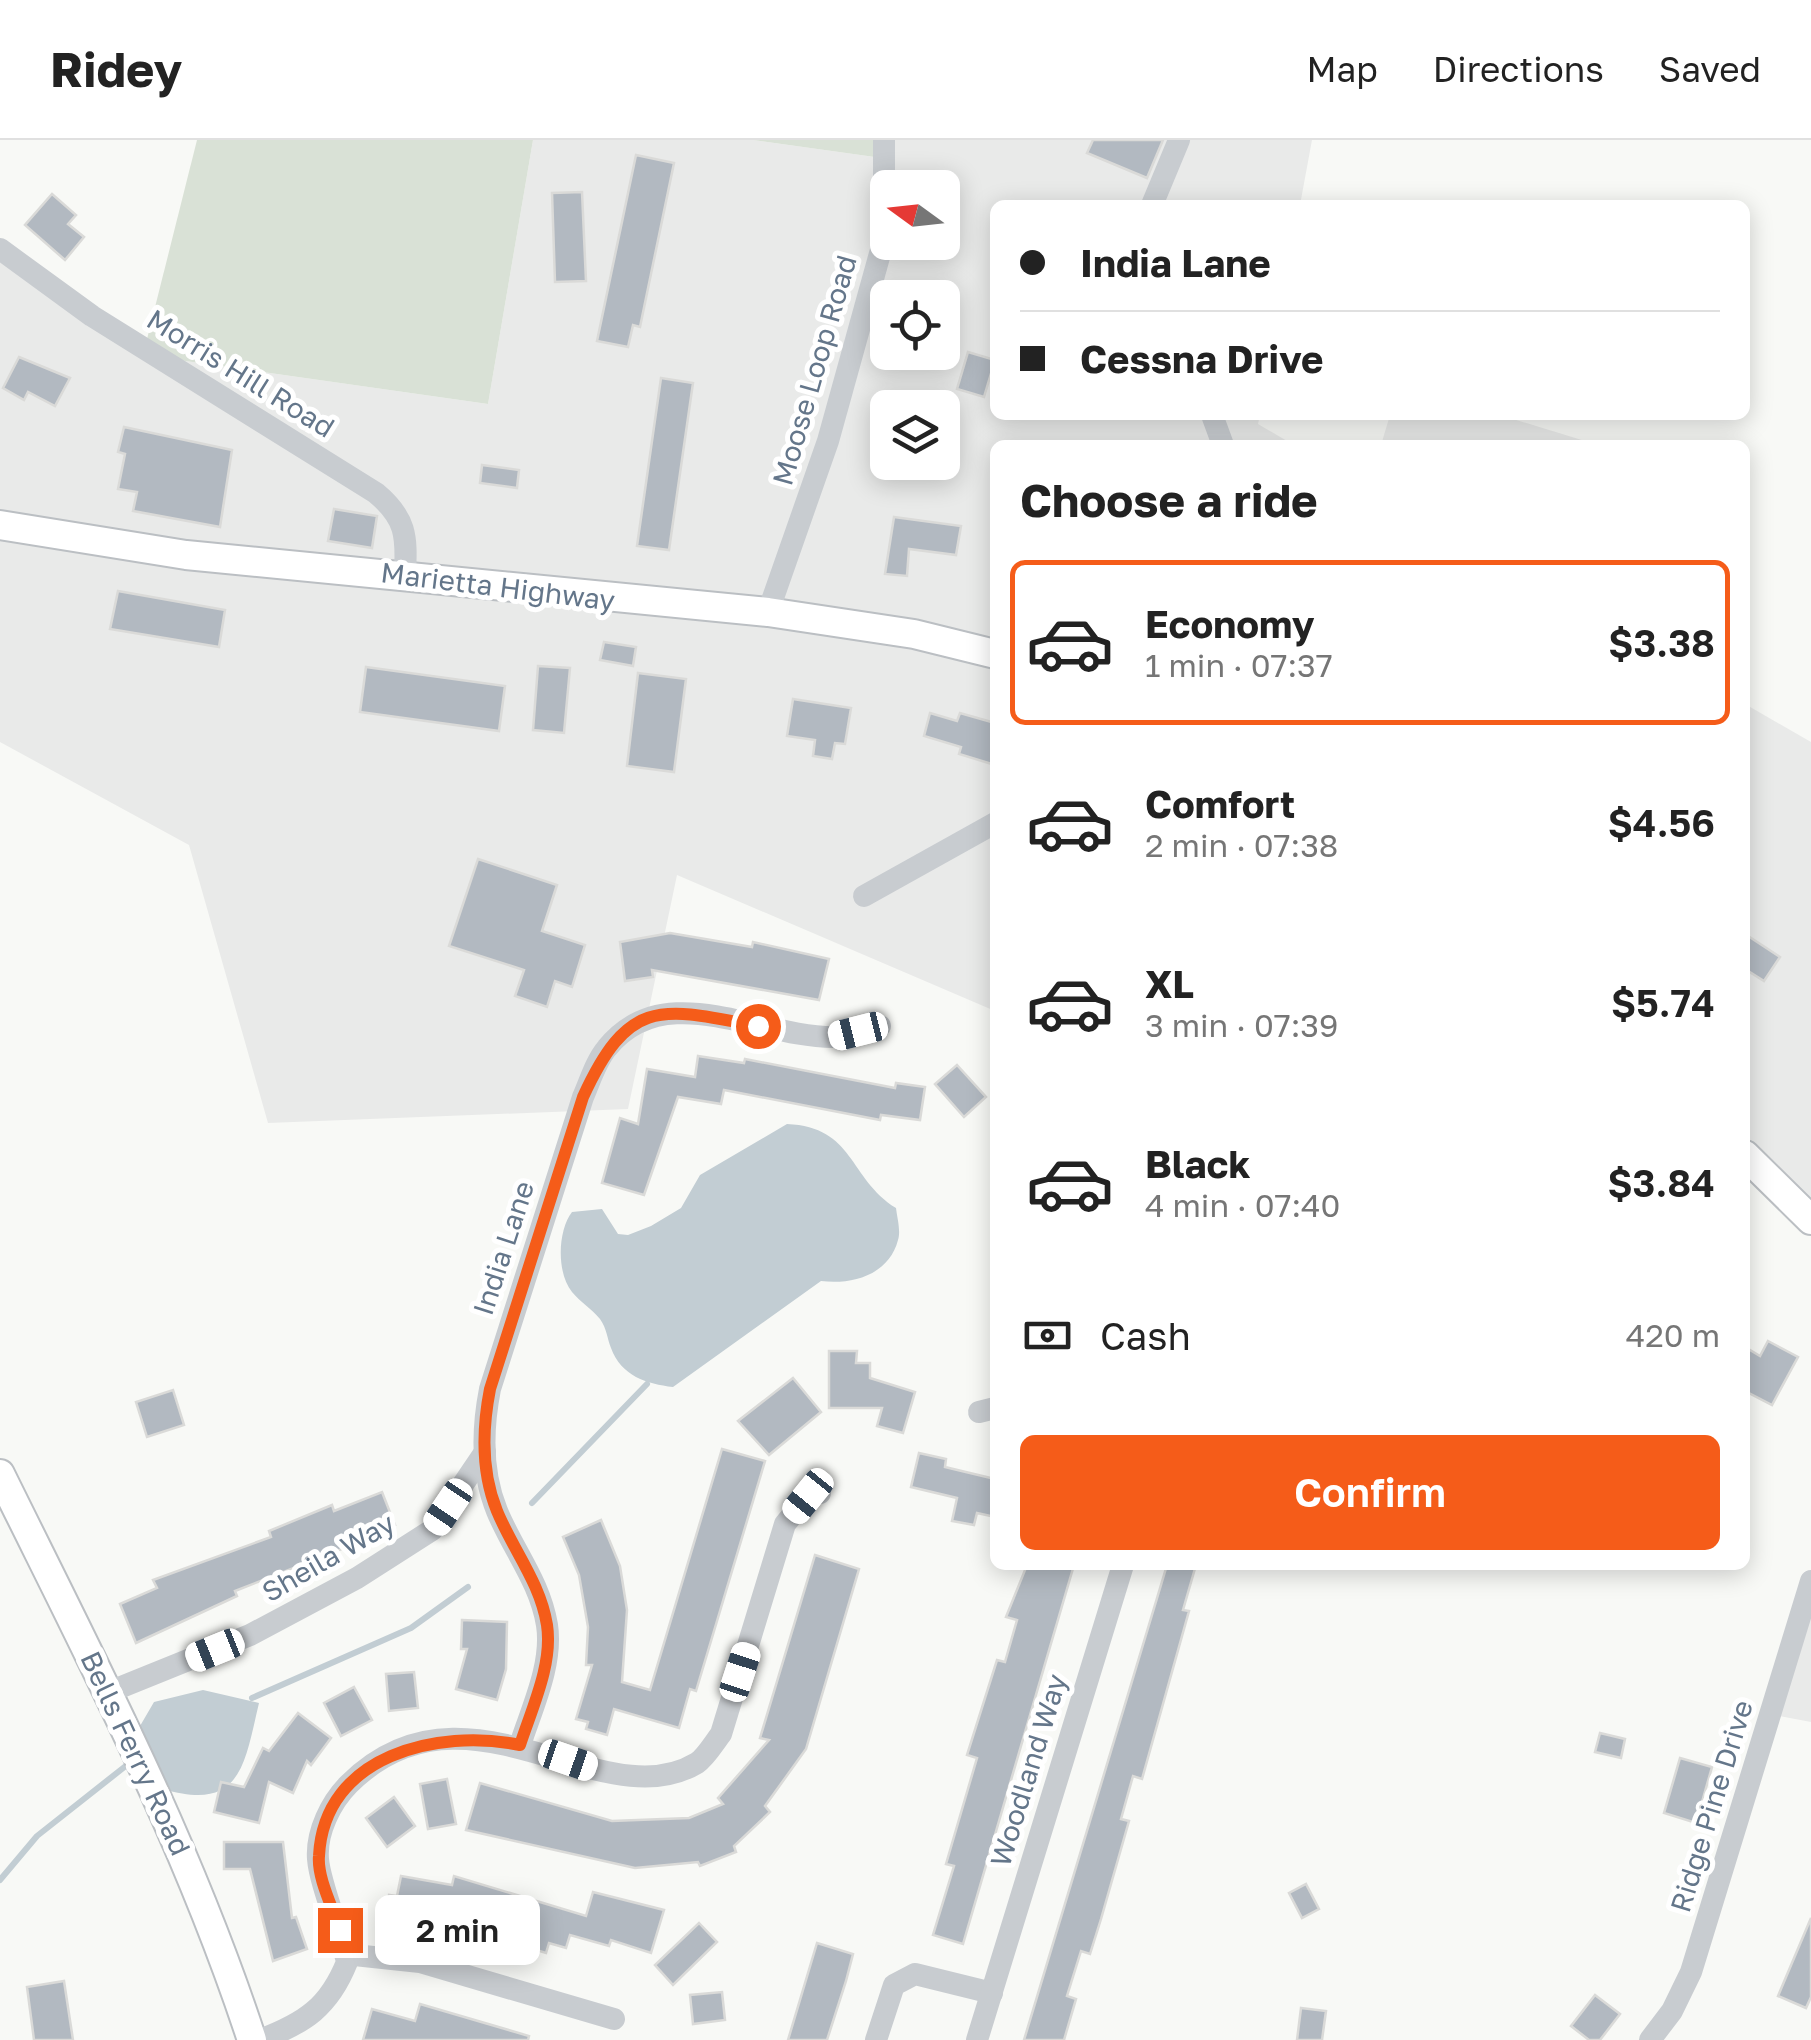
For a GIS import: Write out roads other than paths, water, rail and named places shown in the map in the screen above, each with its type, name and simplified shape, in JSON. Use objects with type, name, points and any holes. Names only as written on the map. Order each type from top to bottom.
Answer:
[{"type":"main road","name":"Marietta Highway","points":[[0,525],[186,555],[768,612],[914,634],[990,653]]},
{"type":"main road","points":[[1750,1159],[1811,1220]]},
{"type":"main road","name":"Bells Ferry Road","points":[[0,1474],[110,1692],[190,1870],[252,2040]]},
{"type":"street","name":"Moose Loop Road","points":[[768,612],[828,441],[884,239],[884,140]]},
{"type":"street","points":[[1154,200],[1179,140]]},
{"type":"street","name":"Morris Hill Road","points":[[0,249],[92,316],[376,493],[399,512],[408,536],[404,574]]},
{"type":"street","points":[[864,896],[990,826]]},
{"type":"street","name":"India Lane","points":[[520,1745],[544,1672],[548,1627],[533,1579],[496,1510],[482,1429],[490,1389],[583,1097],[604,1051],[626,1028],[651,1016],[678,1010],[836,1037],[880,1026]]},
{"type":"street","name":"Sheila Way","points":[[110,1692],[250,1636],[357,1578],[432,1530],[485,1452]]},
{"type":"street","points":[[260,2040],[296,2027],[322,2009],[338,1986],[347,1962],[318,1860],[335,1798],[360,1773],[425,1743],[492,1740],[604,1772],[666,1775],[699,1762],[720,1734],[785,1524],[808,1496],[820,1493]]},
{"type":"street","name":"Woodland Way","points":[[978,2040],[1120,1570]]},
{"type":"street","name":"Ridge Pine Drive","points":[[1650,2040],[1672,2011],[1691,1972],[1811,1581]]},
{"type":"street","points":[[345,1954],[420,1962],[614,2019]]},
{"type":"street","points":[[876,2040],[894,1985],[916,1974],[992,1993]]},
{"type":"waterway","points":[[532,1503],[647,1384]]},
{"type":"waterway","points":[[252,1698],[411,1628],[468,1587]]},
{"type":"waterway","points":[[0,1880],[37,1836],[132,1761]]}]
